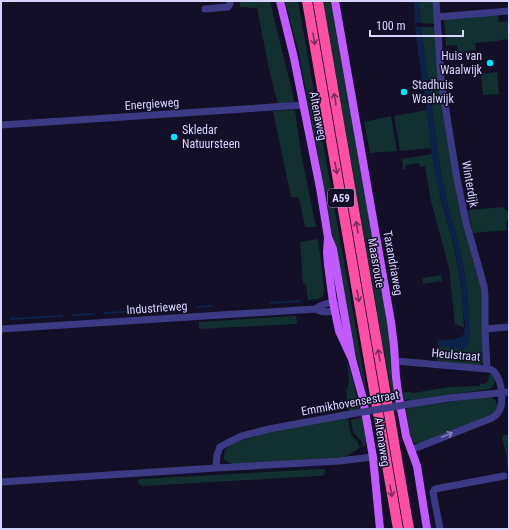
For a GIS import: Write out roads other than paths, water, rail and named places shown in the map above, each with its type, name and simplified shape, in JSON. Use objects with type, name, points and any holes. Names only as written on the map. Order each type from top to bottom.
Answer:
[{"type":"highway","name":"Maasroute","points":[[307,1],[398,529]]},
{"type":"highway","name":"Maasroute","points":[[318,1],[409,529]]},
{"type":"main road","name":"Altenaweg","points":[[280,1],[304,104],[328,237],[333,250],[339,308],[363,399],[373,457],[380,529]]},
{"type":"main road","name":"Taxandriaweg","points":[[335,1],[391,322],[398,392],[405,428],[417,466],[427,529]]},
{"type":"main road","name":"Altenaweg","points":[[328,237],[328,265],[334,302],[339,308]]},
{"type":"street","points":[[205,9],[228,7],[230,1]]},
{"type":"street","name":"Winterdijk","points":[[436,1],[441,80],[457,179],[463,209],[484,286],[487,369]]},
{"type":"street","points":[[437,17],[509,11]]},
{"type":"street","name":"Energieweg","points":[[1,125],[304,104]]},
{"type":"street","name":"Industrieweg","points":[[1,329],[315,309],[334,302]]},
{"type":"street","name":"Industrieweg","points":[[315,309],[321,312],[339,308]]},
{"type":"street","points":[[485,329],[509,327]]},
{"type":"street","name":"Heulstraat","points":[[396,361],[487,369],[494,372],[498,377],[505,392],[502,404]]},
{"type":"street","name":"Emmikhovensestraat","points":[[216,468],[217,455],[220,447],[235,439],[269,429],[410,404],[505,392]]},
{"type":"street","points":[[411,450],[492,418],[498,414],[502,404],[509,407]]},
{"type":"street","points":[[1,482],[339,461],[373,457]]},
{"type":"street","points":[[440,529],[433,492],[435,488],[504,476]]},
{"type":"water","points":[[414,1],[419,1],[421,23],[415,23]]},
{"type":"water","points":[[415,26],[421,27],[428,80],[422,81]]},
{"type":"water","points":[[429,83],[441,171],[460,250],[466,285],[469,320],[469,344],[463,349],[439,346],[437,343],[439,340],[453,339],[462,336],[465,331],[465,325],[457,259],[437,183],[431,152],[423,84]]},
{"type":"waterway","points":[[271,303],[300,301]]},
{"type":"waterway","points":[[198,307],[212,306]]},
{"type":"waterway","points":[[153,310],[186,308]]},
{"type":"waterway","points":[[105,313],[140,311]]},
{"type":"waterway","points":[[72,315],[94,314]]},
{"type":"waterway","points":[[11,319],[62,316]]},
{"type":"place","name":"Huis van Waalwijk","points":[[490,63]]},
{"type":"place","name":"Stadhuis Waalwijk","points":[[404,92]]},
{"type":"place","name":"Skledar Natuursteen","points":[[174,137]]}]
